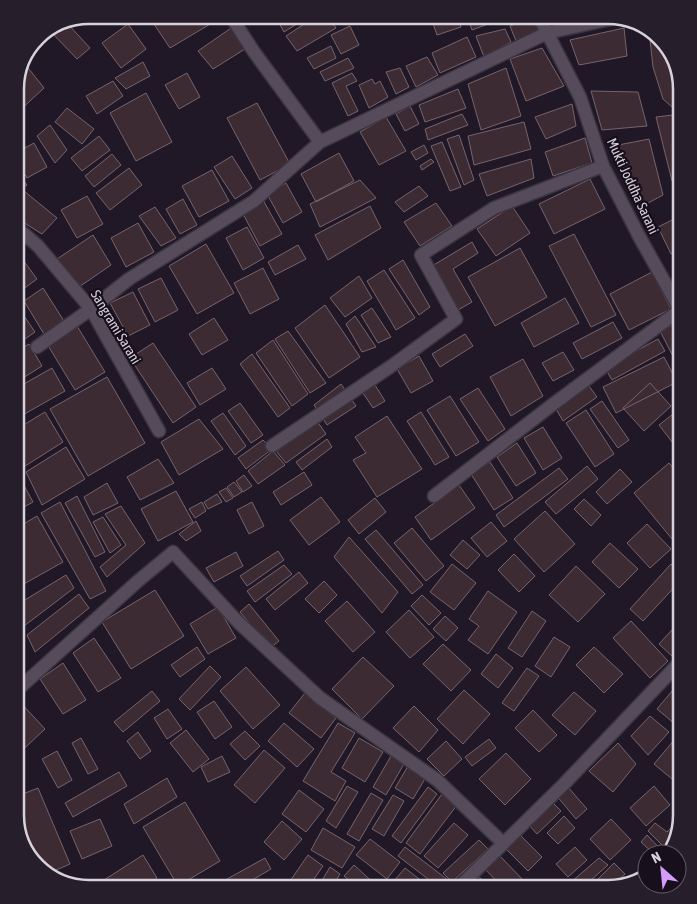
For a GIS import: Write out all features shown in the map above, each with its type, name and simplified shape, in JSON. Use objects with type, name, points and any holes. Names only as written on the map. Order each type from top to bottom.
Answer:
[{"type":"street","points":[[236,24],[320,142]]},
{"type":"street","name":"Mukti Joddha Sarani","points":[[542,24],[580,97],[604,166],[640,238],[673,298]]},
{"type":"street","points":[[37,347],[91,309],[129,279],[254,201],[320,142],[547,33],[588,24]]},
{"type":"street","points":[[272,446],[390,367],[456,319],[421,255],[494,208],[604,166]]},
{"type":"street","name":"Sangrami Sarani","points":[[24,234],[38,246],[91,309],[159,431]]},
{"type":"street","points":[[434,496],[552,405],[673,318]]},
{"type":"street","points":[[24,684],[173,552],[238,622],[320,698],[437,780],[503,843]]},
{"type":"street","points":[[466,880],[565,783],[673,669]]},
{"type":"building","points":[[128,24],[146,49],[121,68],[102,43]]},
{"type":"building","points":[[154,24],[210,24],[170,48]]},
{"type":"building","points":[[280,24],[297,24],[284,32]]},
{"type":"building","points":[[304,24],[333,24],[336,28],[297,51],[286,36]]},
{"type":"building","points":[[433,24],[460,24],[461,27],[437,35]]},
{"type":"building","points":[[470,24],[488,24],[472,30]]},
{"type":"building","points":[[515,24],[536,24],[539,31],[516,41],[510,26]]},
{"type":"building","points":[[350,26],[359,45],[341,54],[331,35]]},
{"type":"building","points":[[71,27],[90,48],[77,59],[54,35]]},
{"type":"building","points":[[231,28],[245,49],[213,69],[198,51]]},
{"type":"building","points":[[624,28],[627,56],[579,65],[570,40]]},
{"type":"building","points":[[505,29],[511,42],[484,57],[476,36]]},
{"type":"building","points":[[467,37],[476,57],[440,73],[432,53]]},
{"type":"building","points":[[650,40],[667,60],[670,68],[673,80],[672,107],[663,99],[653,67]]},
{"type":"building","points":[[331,46],[336,58],[314,69],[307,58]]},
{"type":"building","points":[[542,48],[564,86],[526,101],[510,59]]},
{"type":"building","points":[[427,57],[438,75],[416,87],[406,66]]},
{"type":"building","points":[[348,58],[354,68],[325,81],[320,72]]},
{"type":"building","points":[[143,62],[150,76],[126,89],[115,78]]},
{"type":"building","points":[[28,68],[44,88],[24,107],[24,84]]},
{"type":"building","points":[[400,68],[409,87],[396,94],[386,72]]},
{"type":"building","points":[[506,68],[521,116],[481,130],[468,84]]},
{"type":"building","points":[[187,73],[200,97],[179,109],[165,85]]},
{"type":"building","points":[[352,73],[357,81],[346,86],[358,111],[348,116],[332,83]]},
{"type":"building","points":[[372,79],[375,84],[380,81],[388,97],[369,108],[359,85]]},
{"type":"building","points":[[113,81],[123,96],[97,114],[86,96]]},
{"type":"building","points":[[458,89],[466,108],[425,122],[419,105]]},
{"type":"building","points":[[591,91],[638,92],[647,126],[602,130]]},
{"type":"building","points":[[146,93],[172,142],[136,161],[110,113]]},
{"type":"building","points":[[257,103],[290,164],[260,180],[227,118]]},
{"type":"building","points":[[572,104],[576,126],[546,139],[535,117]]},
{"type":"building","points":[[410,106],[419,124],[405,131],[396,114]]},
{"type":"building","points":[[67,108],[94,129],[82,144],[55,122]]},
{"type":"building","points":[[462,114],[468,125],[428,140],[425,129]]},
{"type":"building","points":[[673,115],[673,181],[672,181],[656,117]]},
{"type":"building","points":[[386,117],[406,151],[379,165],[360,132]]},
{"type":"building","points":[[524,122],[531,149],[474,165],[468,136]]},
{"type":"building","points":[[50,125],[67,150],[55,163],[37,136]]},
{"type":"building","points":[[459,135],[474,180],[464,185],[447,139]]},
{"type":"building","points":[[99,136],[110,150],[82,171],[71,158]]},
{"type":"building","points":[[585,138],[592,163],[553,176],[545,152]]},
{"type":"building","points":[[649,139],[663,195],[639,208],[608,147]]},
{"type":"building","points":[[442,142],[461,187],[450,191],[431,146]]},
{"type":"building","points":[[34,143],[47,167],[27,178],[24,173],[24,148]]},
{"type":"building","points":[[424,145],[428,153],[416,160],[411,152]]},
{"type":"building","points":[[339,153],[354,181],[316,202],[301,174]]},
{"type":"building","points":[[112,154],[121,165],[94,187],[85,176]]},
{"type":"building","points":[[232,156],[252,188],[235,199],[214,167]]},
{"type":"building","points":[[431,159],[434,162],[422,170],[420,166]]},
{"type":"building","points":[[531,159],[534,178],[487,196],[479,174]]},
{"type":"building","points":[[129,168],[142,185],[110,210],[96,193]]},
{"type":"building","points":[[212,170],[229,201],[199,217],[182,186]]},
{"type":"building","points":[[590,179],[605,209],[554,234],[539,204]]},
{"type":"building","points":[[360,180],[376,198],[320,227],[310,204]]},
{"type":"building","points":[[286,183],[302,212],[283,223],[267,194]]},
{"type":"building","points":[[419,186],[428,196],[404,212],[395,202]]},
{"type":"building","points":[[24,191],[57,218],[42,234],[24,223]]},
{"type":"building","points":[[87,196],[103,224],[77,238],[61,210]]},
{"type":"building","points":[[183,199],[197,225],[180,234],[166,209]]},
{"type":"building","points":[[263,200],[282,234],[260,246],[242,212]]},
{"type":"building","points":[[436,203],[452,226],[420,246],[404,222]]},
{"type":"building","points":[[370,206],[381,228],[328,260],[315,235]]},
{"type":"building","points":[[512,206],[530,233],[496,256],[477,229]]},
{"type":"building","points":[[155,207],[176,238],[161,246],[139,216]]},
{"type":"building","points":[[673,220],[673,253],[671,254],[658,227]]},
{"type":"building","points":[[138,223],[154,252],[126,267],[111,238]]},
{"type":"building","points":[[247,227],[264,258],[243,270],[226,238]]},
{"type":"building","points":[[574,234],[616,315],[591,327],[549,246]]},
{"type":"building","points":[[93,235],[111,265],[79,287],[57,259]]},
{"type":"building","points":[[472,242],[478,253],[453,269],[472,302],[458,310],[432,266]]},
{"type":"building","points":[[206,244],[234,293],[197,314],[169,266]]},
{"type":"building","points":[[298,245],[306,259],[275,275],[268,262]]},
{"type":"building","points":[[520,248],[547,297],[495,326],[468,277]]},
{"type":"building","points":[[403,260],[430,307],[419,315],[389,269]]},
{"type":"building","points":[[24,261],[37,279],[24,288]]},
{"type":"building","points":[[263,268],[279,299],[250,314],[234,283]]},
{"type":"building","points":[[384,270],[415,318],[396,330],[367,281]]},
{"type":"building","points":[[652,272],[671,309],[629,330],[610,294]]},
{"type":"building","points":[[359,276],[372,298],[345,317],[330,298]]},
{"type":"building","points":[[161,278],[178,310],[155,322],[138,289]]},
{"type":"building","points":[[43,288],[64,321],[44,334],[24,301]]},
{"type":"building","points":[[133,292],[150,325],[128,336],[110,303]]},
{"type":"building","points":[[565,298],[579,323],[534,347],[521,323]]},
{"type":"building","points":[[325,305],[360,357],[329,378],[295,328]]},
{"type":"building","points":[[372,308],[391,337],[378,343],[361,315]]},
{"type":"building","points":[[24,316],[35,332],[24,340]]},
{"type":"building","points":[[355,316],[376,347],[362,352],[346,324]]},
{"type":"building","points":[[214,318],[228,340],[202,355],[189,334]]},
{"type":"building","points":[[613,322],[622,338],[582,359],[573,343]]},
{"type":"building","points":[[673,325],[673,356],[660,331]]},
{"type":"building","points":[[77,326],[105,372],[75,390],[47,344]]},
{"type":"building","points":[[288,331],[326,383],[310,393],[275,339]]},
{"type":"building","points":[[465,334],[473,346],[440,367],[432,354]]},
{"type":"building","points":[[658,339],[665,351],[612,380],[605,368]]},
{"type":"building","points":[[273,340],[308,394],[292,406],[256,353]]},
{"type":"building","points":[[153,343],[196,407],[173,423],[130,358]]},
{"type":"building","points":[[29,344],[42,366],[24,377],[24,347]]},
{"type":"building","points":[[563,352],[574,370],[553,381],[542,363]]},
{"type":"building","points":[[252,354],[290,408],[278,417],[240,364]]},
{"type":"building","points":[[419,356],[433,381],[411,393],[397,369]]},
{"type":"building","points":[[664,357],[673,374],[673,384],[616,413],[603,387]]},
{"type":"building","points":[[523,359],[543,396],[511,416],[490,377]]},
{"type":"building","points":[[52,368],[65,391],[24,414],[24,384]]},
{"type":"building","points":[[212,368],[226,389],[200,405],[187,383]]},
{"type":"building","points":[[107,377],[145,443],[88,476],[50,409]]},
{"type":"building","points":[[650,383],[671,406],[644,431],[623,408]]},
{"type":"building","points":[[341,384],[356,406],[327,425],[314,405]]},
{"type":"building","points":[[375,385],[385,401],[373,408],[363,393]]},
{"type":"building","points":[[589,386],[597,397],[563,421],[556,409]]},
{"type":"building","points":[[478,388],[505,429],[488,441],[460,399]]},
{"type":"building","points":[[450,396],[479,442],[456,456],[427,410]]},
{"type":"building","points":[[602,401],[629,440],[618,448],[590,409]]},
{"type":"building","points":[[240,403],[263,435],[251,443],[228,411]]},
{"type":"building","points":[[586,410],[614,454],[595,467],[566,423]]},
{"type":"building","points":[[45,412],[63,442],[24,467],[24,425]]},
{"type":"building","points":[[421,412],[449,457],[435,465],[407,421]]},
{"type":"building","points":[[223,413],[246,446],[235,455],[211,421]]},
{"type":"building","points":[[673,414],[673,443],[659,425]]},
{"type":"building","points":[[387,416],[422,469],[377,497],[353,460],[366,453],[355,437]]},
{"type":"building","points":[[199,419],[223,449],[179,475],[161,442]]},
{"type":"building","points":[[317,421],[326,434],[286,463],[276,451]]},
{"type":"building","points":[[543,427],[562,458],[543,470],[524,438]]},
{"type":"building","points":[[327,439],[332,447],[302,470],[296,462]]},
{"type":"building","points":[[263,440],[272,449],[246,469],[238,458]]},
{"type":"building","points":[[517,443],[536,473],[516,486],[497,457]]},
{"type":"building","points":[[66,447],[85,479],[42,505],[26,472]]},
{"type":"building","points":[[273,451],[285,465],[258,484],[248,471]]},
{"type":"building","points":[[158,459],[174,483],[140,500],[127,477]]},
{"type":"building","points":[[490,462],[513,498],[494,510],[471,474]]},
{"type":"building","points":[[669,463],[673,468],[673,540],[634,493]]},
{"type":"building","points":[[587,466],[598,479],[556,514],[545,502]]},
{"type":"building","points":[[559,468],[568,479],[504,527],[496,515]]},
{"type":"building","points":[[620,469],[632,482],[607,504],[596,492]]},
{"type":"building","points":[[304,472],[312,485],[281,505],[273,492]]},
{"type":"building","points":[[244,475],[252,486],[243,492],[236,481]]},
{"type":"building","points":[[234,482],[242,492],[234,497],[227,487]]},
{"type":"building","points":[[107,483],[118,503],[93,515],[84,497]]},
{"type":"building","points":[[459,485],[475,508],[431,540],[415,517]]},
{"type":"building","points":[[24,486],[33,502],[24,507]]},
{"type":"building","points":[[226,488],[233,498],[226,502],[219,492]]},
{"type":"building","points":[[176,491],[193,522],[158,541],[141,509]]},
{"type":"building","points":[[217,494],[222,502],[208,509],[204,502]]},
{"type":"building","points":[[77,496],[105,552],[95,557],[65,503]]},
{"type":"building","points":[[321,497],[340,522],[309,545],[290,520]]},
{"type":"building","points":[[375,498],[386,512],[359,534],[348,520]]},
{"type":"building","points":[[584,499],[601,515],[591,526],[574,509]]},
{"type":"building","points":[[60,502],[106,591],[90,599],[41,513]]},
{"type":"building","points":[[202,502],[206,511],[195,518],[189,509]]},
{"type":"building","points":[[252,502],[264,526],[249,534],[237,510]]},
{"type":"building","points":[[121,506],[145,543],[107,577],[100,567],[126,545],[105,514]]},
{"type":"building","points":[[545,511],[575,544],[544,572],[514,539]]},
{"type":"building","points":[[37,516],[63,562],[24,584],[24,524]]},
{"type":"building","points":[[103,517],[121,545],[110,553],[93,522]]},
{"type":"building","points":[[196,521],[201,531],[186,541],[179,534]]},
{"type":"building","points":[[491,522],[507,541],[487,557],[471,538]]},
{"type":"building","points":[[647,524],[671,549],[650,568],[627,543]]},
{"type":"building","points":[[412,528],[444,566],[426,581],[394,543]]},
{"type":"building","points":[[376,530],[423,585],[412,594],[365,539]]},
{"type":"building","points":[[349,537],[398,592],[382,613],[334,557]]},
{"type":"building","points":[[463,540],[480,555],[467,569],[450,555]]},
{"type":"building","points":[[610,543],[638,569],[619,588],[592,562]]},
{"type":"building","points":[[278,551],[284,560],[247,586],[240,576]]},
{"type":"building","points":[[236,552],[243,566],[214,582],[206,568]]},
{"type":"building","points":[[514,554],[535,576],[519,592],[498,570]]},
{"type":"building","points":[[452,564],[476,583],[454,610],[430,592]]},
{"type":"building","points":[[671,564],[673,566],[673,589],[643,621],[630,609]]},
{"type":"building","points":[[284,565],[292,574],[255,602],[247,591]]},
{"type":"building","points":[[576,566],[605,594],[578,622],[549,595]]},
{"type":"building","points":[[299,572],[308,583],[275,610],[266,599]]},
{"type":"building","points":[[66,575],[74,588],[24,626],[24,601]]},
{"type":"building","points":[[324,581],[337,595],[319,613],[305,599]]},
{"type":"building","points":[[155,590],[184,636],[131,669],[102,622]]},
{"type":"building","points":[[488,591],[517,612],[488,654],[468,640],[479,626],[469,619]]},
{"type":"building","points":[[79,594],[89,608],[35,652],[27,635]]},
{"type":"building","points":[[422,595],[441,613],[429,625],[411,606]]},
{"type":"building","points":[[347,601],[375,632],[353,652],[325,621]]},
{"type":"building","points":[[249,604],[279,641],[270,648],[240,612]]},
{"type":"building","points":[[218,607],[236,638],[208,654],[190,624]]},
{"type":"building","points":[[409,610],[434,637],[410,658],[386,632]]},
{"type":"building","points":[[532,611],[546,621],[522,657],[508,648]]},
{"type":"building","points":[[445,616],[458,628],[446,641],[433,629]]},
{"type":"building","points":[[631,621],[668,661],[650,678],[613,638]]},
{"type":"building","points":[[673,629],[673,657],[659,644]]},
{"type":"building","points":[[554,637],[570,647],[551,677],[535,666]]},
{"type":"building","points":[[94,638],[121,678],[98,692],[73,653]]},
{"type":"building","points":[[443,644],[471,670],[451,691],[423,664]]},
{"type":"building","points":[[197,647],[205,659],[180,677],[171,665]]},
{"type":"building","points":[[594,647],[623,674],[604,693],[576,665]]},
{"type":"building","points":[[496,654],[513,668],[498,688],[481,674]]},
{"type":"building","points":[[363,657],[394,686],[362,719],[332,689]]},
{"type":"building","points":[[63,663],[86,700],[63,714],[40,679]]},
{"type":"building","points":[[210,666],[221,677],[190,710],[179,699]]},
{"type":"building","points":[[246,667],[280,705],[253,729],[220,691]]},
{"type":"building","points":[[527,668],[539,676],[514,711],[502,703]]},
{"type":"building","points":[[464,690],[490,714],[463,744],[437,719]]},
{"type":"building","points":[[673,690],[673,722],[657,709]]},
{"type":"building","points":[[152,691],[160,701],[123,732],[114,722]]},
{"type":"building","points":[[574,692],[596,711],[575,735],[552,715]]},
{"type":"building","points":[[305,693],[336,718],[321,738],[289,713]]},
{"type":"building","points":[[214,701],[232,727],[215,739],[197,712]]},
{"type":"building","points":[[24,706],[45,729],[24,749]]},
{"type":"building","points":[[414,706],[438,730],[419,752],[393,728]]},
{"type":"building","points":[[168,709],[182,729],[167,739],[154,718]]},
{"type":"building","points":[[533,710],[557,735],[539,752],[515,728]]},
{"type":"building","points":[[650,716],[669,732],[648,755],[631,736]]},
{"type":"building","points":[[284,723],[314,749],[297,767],[268,741]]},
{"type":"building","points":[[338,723],[355,733],[331,772],[346,781],[335,801],[303,781]]},
{"type":"building","points":[[186,730],[209,759],[193,772],[170,743]]},
{"type":"building","points":[[245,731],[260,746],[245,760],[230,744]]},
{"type":"building","points":[[138,732],[151,751],[140,759],[127,741]]},
{"type":"building","points":[[81,738],[98,769],[88,774],[72,743]]},
{"type":"building","points":[[359,738],[383,752],[365,782],[342,768]]},
{"type":"building","points":[[489,739],[496,748],[472,766],[465,757]]},
{"type":"building","points":[[446,741],[462,759],[444,776],[427,759]]},
{"type":"building","points":[[673,741],[673,780],[654,764]]},
{"type":"building","points":[[618,743],[636,764],[613,792],[589,771]]},
{"type":"building","points":[[264,750],[285,768],[255,803],[234,785]]},
{"type":"building","points":[[57,751],[72,780],[58,788],[42,759]]},
{"type":"building","points":[[506,753],[531,779],[505,805],[479,779]]},
{"type":"building","points":[[222,756],[230,772],[208,782],[201,767]]},
{"type":"building","points":[[391,756],[404,764],[386,795],[373,787]]},
{"type":"building","points":[[408,766],[426,777],[413,799],[395,788]]},
{"type":"building","points":[[119,772],[127,786],[73,817],[65,803]]},
{"type":"building","points":[[167,778],[177,797],[134,824],[124,804]]},
{"type":"building","points":[[347,786],[358,792],[336,828],[326,821]]},
{"type":"building","points":[[567,786],[587,809],[576,819],[556,795]]},
{"type":"building","points":[[654,786],[670,805],[646,826],[630,808]]},
{"type":"building","points":[[428,787],[437,794],[401,843],[392,836]]},
{"type":"building","points":[[38,788],[70,864],[54,871],[40,858],[30,844],[24,824],[24,793]]},
{"type":"building","points":[[299,790],[324,809],[306,832],[282,814]]},
{"type":"building","points":[[371,793],[383,800],[359,841],[347,834]]},
{"type":"building","points":[[442,794],[457,805],[420,854],[406,843]]},
{"type":"building","points":[[393,795],[404,801],[384,836],[372,829]]},
{"type":"building","points":[[551,801],[561,811],[537,834],[528,824]]},
{"type":"building","points":[[185,802],[220,861],[188,880],[174,880],[143,827]]},
{"type":"building","points":[[564,816],[575,828],[558,844],[547,833]]},
{"type":"building","points":[[100,819],[112,846],[82,859],[70,831]]},
{"type":"building","points":[[611,819],[631,840],[610,860],[590,839]]},
{"type":"building","points":[[282,821],[302,839],[284,860],[264,842]]},
{"type":"building","points":[[454,823],[468,835],[438,868],[424,856]]},
{"type":"building","points":[[655,823],[667,832],[672,826],[667,844],[661,844],[648,831]]},
{"type":"building","points":[[323,828],[355,847],[342,868],[311,850]]},
{"type":"building","points":[[520,835],[542,857],[528,871],[506,849]]},
{"type":"building","points":[[647,835],[655,844],[643,844],[641,842]]},
{"type":"building","points":[[370,839],[400,862],[387,879],[356,855]]},
{"type":"building","points":[[479,840],[488,849],[454,880],[450,880],[443,873]]},
{"type":"building","points":[[405,847],[448,880],[429,880],[398,856]]},
{"type":"building","points":[[575,847],[587,860],[568,877],[556,864]]},
{"type":"building","points":[[143,855],[157,878],[154,880],[104,880]]},
{"type":"building","points":[[308,855],[323,866],[313,880],[291,880]]},
{"type":"building","points":[[499,855],[523,880],[495,880],[484,868]]},
{"type":"building","points":[[265,858],[271,869],[252,880],[225,880]]},
{"type":"building","points":[[599,858],[608,865],[591,880],[573,880]]},
{"type":"building","points":[[614,863],[625,874],[617,880],[597,880]]},
{"type":"building","points":[[354,865],[370,880],[349,880],[344,876]]},
{"type":"building","points":[[330,867],[340,874],[336,880],[322,880]]},
{"type":"building","points":[[405,868],[420,880],[395,880]]},
{"type":"building","points":[[478,876],[482,880],[474,880]]}]
